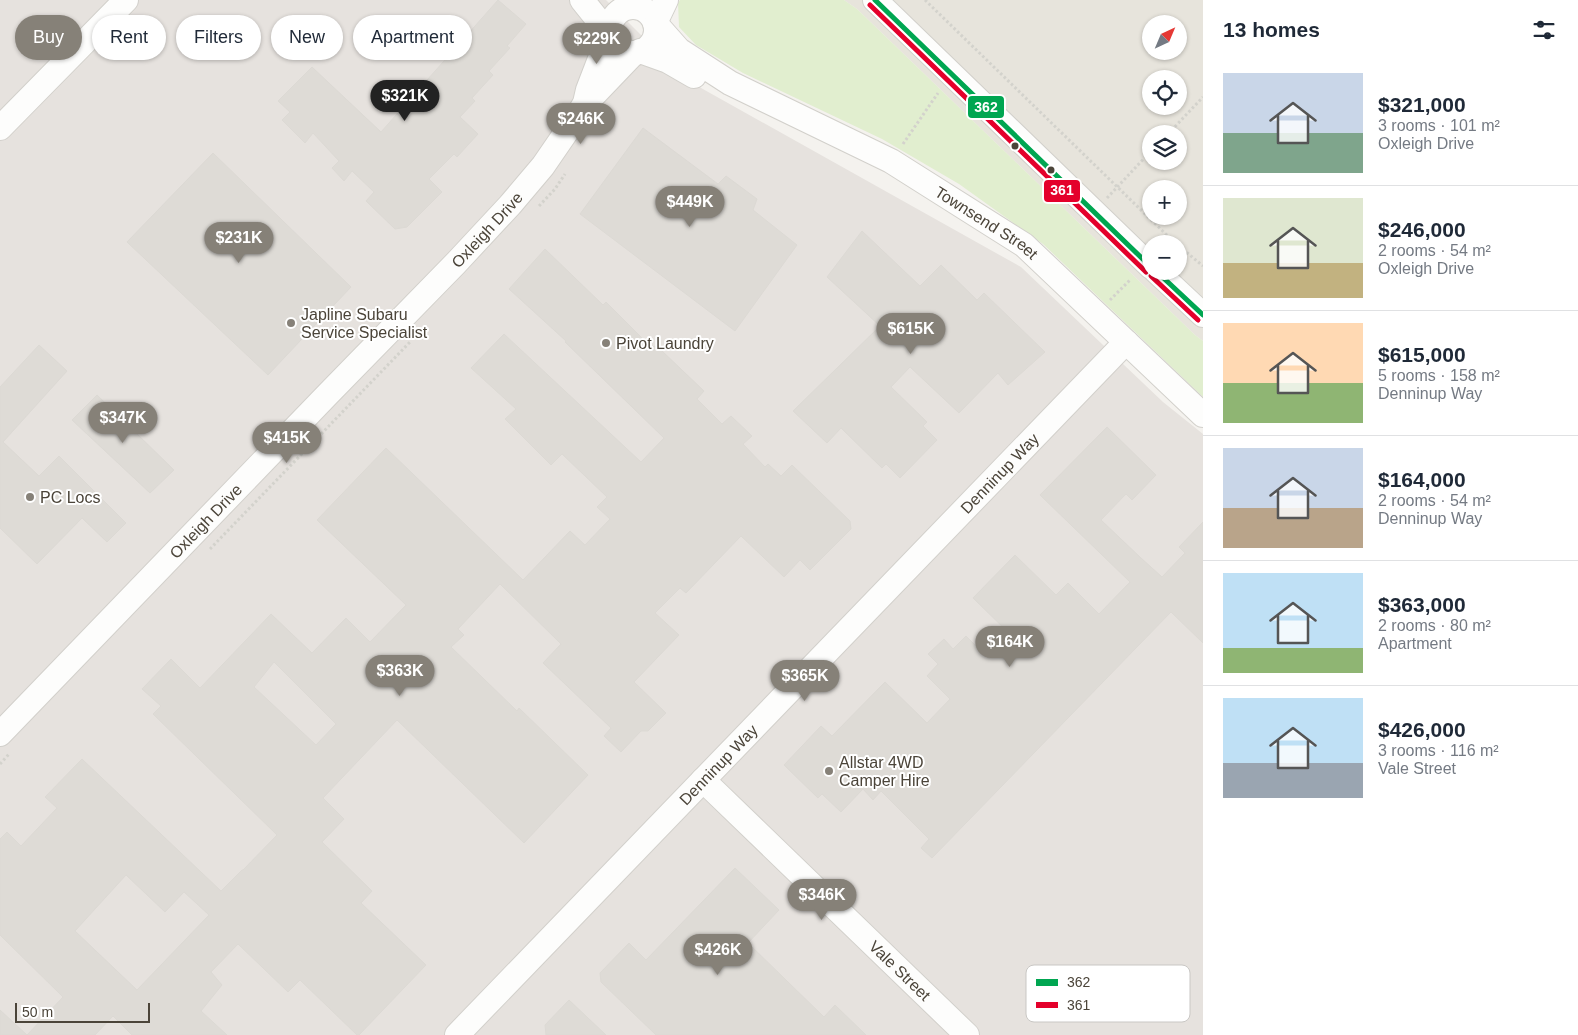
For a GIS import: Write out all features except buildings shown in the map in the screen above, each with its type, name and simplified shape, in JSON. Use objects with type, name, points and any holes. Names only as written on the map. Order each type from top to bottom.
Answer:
[{"type":"street","points":[[0,128],[126,0]]},
{"type":"street","points":[[582,0],[611,33],[620,48],[637,52],[646,48],[655,38],[655,24],[666,0]]},
{"type":"street","points":[[602,0],[619,8],[634,5],[647,11],[655,24]]},
{"type":"street","points":[[875,0],[1142,258]]},
{"type":"street","points":[[611,33],[615,15],[621,10],[634,5]]},
{"type":"street","name":"Townsend Street","points":[[655,24],[680,50],[730,83],[891,161],[1024,245],[1203,415]]},
{"type":"street","name":"Oxleigh Drive","points":[[586,103],[588,90],[611,33]]},
{"type":"street","name":"Oxleigh Drive","points":[[0,734],[456,263],[543,166],[586,103],[637,52]]},
{"type":"street","name":"Townsend Street","points":[[637,52],[668,62],[698,79],[730,83]]},
{"type":"street","points":[[1166,280],[1203,315]]},
{"type":"street","name":"Denninup Way","points":[[457,1035],[1126,342]]},
{"type":"street","name":"Vale Street","points":[[703,780],[967,1035]]},
{"type":"path","points":[[925,0],[1167,235]]},
{"type":"path","points":[[891,161],[938,93]]},
{"type":"path","points":[[1177,125],[1203,98]]},
{"type":"path","points":[[1094,211],[1142,161]]},
{"type":"path","points":[[1187,253],[1203,266]]},
{"type":"path","points":[[1096,314],[1131,278]]},
{"type":"shaded area","points":[[0,0],[606,0],[685,79],[1021,267],[1163,402],[1203,434],[1203,1035],[0,1035]]},
{"type":"shaded area","points":[[844,0],[1203,0],[1203,341],[857,9]]},
{"type":"green space","points":[[680,0],[844,0],[857,9],[1203,341],[1203,397],[1043,244],[959,184],[882,139],[743,73],[696,45],[679,27],[678,3]]},
{"type":"transit line","name":"362","points":[[875,0],[1142,258]]},
{"type":"transit line","name":"361","points":[[870,5],[1142,268]]},
{"type":"transit line","name":"361","points":[[1155,280],[1198,320]]},
{"type":"transit line","name":"362","points":[[1166,280],[1203,315]]},
{"type":"place","name":"Japline Subaru Service Specialist","points":[[291,323]]},
{"type":"place","name":"Pivot Laundry","points":[[606,343]]},
{"type":"place","name":"PC Locs","points":[[30,497]]},
{"type":"place","name":"Allstar 4WD Camper Hire","points":[[829,771]]}]
